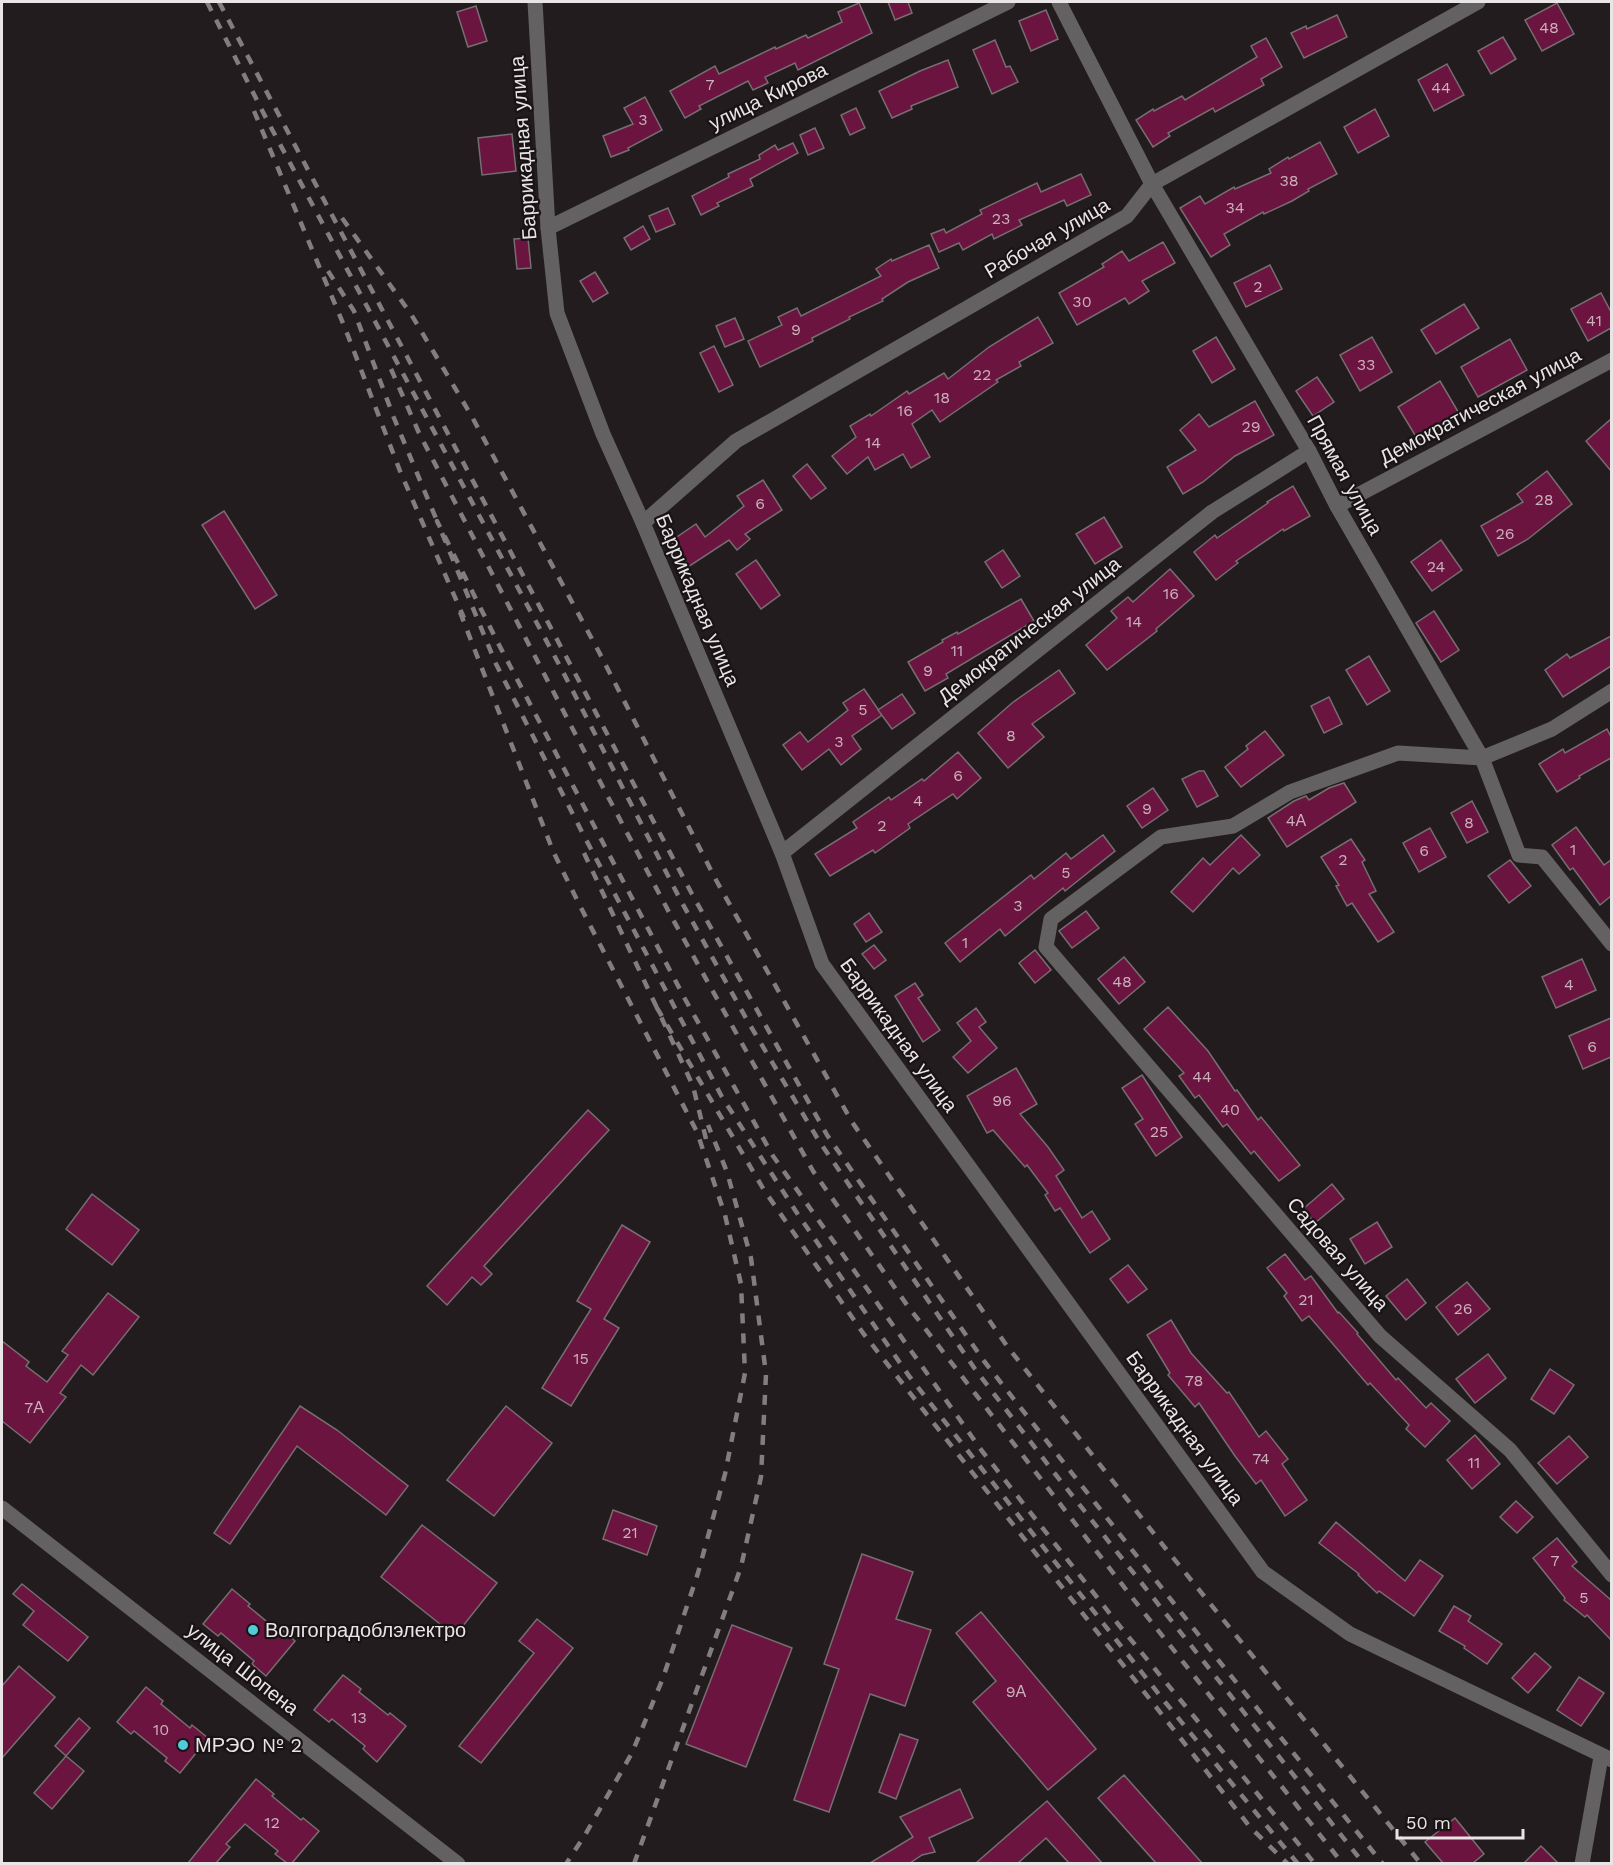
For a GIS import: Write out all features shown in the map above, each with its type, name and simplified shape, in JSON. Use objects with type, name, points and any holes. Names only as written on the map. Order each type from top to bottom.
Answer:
[{"type":"street","name":"Баррикадная улица","points":[[535,2],[548,228],[557,313],[603,434],[643,523],[782,853],[822,964],[1263,1572],[1350,1634],[1606,1758]]},
{"type":"street","name":"улица Кирова","points":[[548,228],[1008,2]]},
{"type":"street","name":"Прямая улица","points":[[1059,2],[1152,184],[1309,451],[1336,506],[1482,758],[1519,855],[1542,857],[1611,944]]},
{"type":"street","name":"Рабочая улица","points":[[643,523],[736,441],[1128,216],[1152,184],[1478,2]]},
{"type":"street","name":"Демократическая улица","points":[[1336,506],[1611,360]]},
{"type":"street","name":"Демократическая улица","points":[[782,853],[1212,512],[1309,451]]},
{"type":"street","points":[[1482,758],[1552,729],[1611,691]]},
{"type":"street","name":"Садовая улица","points":[[1482,758],[1398,753],[1290,792],[1233,826],[1161,837],[1051,919],[1046,947],[1380,1336],[1510,1450],[1611,1575]]},
{"type":"street","name":"улица Шопена","points":[[2,1509],[458,1863]]},
{"type":"street","points":[[1582,1863],[1606,1758]]},
{"type":"building","points":[[888,2],[908,2],[912,13],[895,20]]},
{"type":"building","points":[[859,3],[872,33],[798,70],[795,63],[765,77],[768,83],[753,90],[748,81],[699,106],[701,109],[685,118],[670,91],[715,66],[719,74],[775,47],[776,49],[806,35],[808,38],[842,22],[838,12]]},
{"type":"building","points":[[1557,3],[1574,34],[1542,51],[1525,20]]},
{"type":"building","points":[[476,6],[487,41],[468,47],[457,12]]},
{"type":"building","points":[[1046,10],[1058,39],[1031,51],[1019,21]]},
{"type":"building","points":[[1337,15],[1347,37],[1304,58],[1291,33],[1306,26],[1307,29]]},
{"type":"building","points":[[1503,37],[1516,59],[1491,74],[1478,51]]},
{"type":"building","points":[[1266,38],[1282,67],[1261,79],[1264,85],[1215,112],[1213,108],[1168,133],[1170,136],[1153,147],[1136,120],[1153,109],[1154,111],[1182,96],[1185,100],[1257,57],[1251,46]]},
{"type":"building","points":[[995,40],[1006,67],[1010,66],[1018,82],[992,94],[973,50]]},
{"type":"building","points":[[948,60],[958,87],[911,106],[912,109],[892,118],[879,91]]},
{"type":"building","points":[[1447,64],[1464,95],[1434,111],[1418,80]]},
{"type":"building","points":[[645,97],[662,130],[628,148],[629,150],[611,157],[603,136],[633,124],[624,108]]},
{"type":"building","points":[[856,108],[865,128],[850,135],[841,115]]},
{"type":"building","points":[[1375,109],[1389,136],[1358,153],[1344,127]]},
{"type":"building","points":[[815,128],[824,148],[808,155],[800,135]]},
{"type":"building","points":[[512,134],[516,171],[482,175],[478,138]]},
{"type":"building","points":[[1320,142],[1337,174],[1308,189],[1309,191],[1292,201],[1264,214],[1263,212],[1224,234],[1230,245],[1211,257],[1180,208],[1200,196],[1205,204],[1234,187],[1235,189],[1271,173],[1269,169]]},
{"type":"building","points":[[793,143],[798,153],[750,179],[753,186],[717,203],[719,206],[701,215],[692,196],[729,177],[728,174],[760,159],[759,155],[775,145],[778,150]]},
{"type":"building","points":[[1081,174],[1091,195],[1067,206],[1064,200],[1019,220],[1022,225],[994,239],[992,234],[963,250],[959,243],[939,252],[931,234],[944,229],[946,233],[982,214],[980,210],[1037,183],[1041,192]]},
{"type":"building","points":[[668,208],[675,224],[656,232],[649,216]]},
{"type":"building","points":[[643,226],[650,239],[631,250],[624,238]]},
{"type":"building","points":[[528,238],[531,268],[517,269],[514,239]]},
{"type":"building","points":[[1163,242],[1175,263],[1142,281],[1149,291],[1129,304],[1125,298],[1077,325],[1059,293],[1104,267],[1102,264],[1122,251],[1129,261]]},
{"type":"building","points":[[929,245],[939,268],[908,282],[882,299],[883,301],[812,338],[813,341],[760,367],[748,341],[782,325],[778,317],[797,308],[801,316],[881,276],[876,269],[891,259],[892,261]]},
{"type":"building","points":[[1270,265],[1282,289],[1246,307],[1234,283]]},
{"type":"building","points":[[595,272],[608,293],[593,302],[580,281]]},
{"type":"building","points":[[1601,293],[1611,312],[1611,328],[1588,341],[1571,309]]},
{"type":"building","points":[[1464,304],[1479,328],[1436,354],[1421,330]]},
{"type":"building","points":[[1038,317],[1053,343],[1019,362],[1021,366],[996,380],[998,382],[940,422],[932,410],[912,424],[930,457],[911,468],[903,454],[875,470],[868,457],[847,474],[832,456],[856,437],[850,426],[870,414],[871,416],[907,391],[909,394],[944,373],[948,379],[989,347]]},
{"type":"building","points":[[735,318],[744,339],[725,347],[716,326]]},
{"type":"building","points":[[1216,337],[1235,369],[1212,383],[1193,351]]},
{"type":"building","points":[[1372,337],[1392,372],[1360,391],[1340,355]]},
{"type":"building","points":[[1510,339],[1527,370],[1478,397],[1461,367]]},
{"type":"building","points":[[714,346],[733,385],[719,392],[700,353]]},
{"type":"building","points":[[1317,377],[1334,402],[1313,416],[1296,391]]},
{"type":"building","points":[[1440,381],[1460,415],[1418,440],[1398,407]]},
{"type":"building","points":[[1255,401],[1274,435],[1235,456],[1203,482],[1183,494],[1167,467],[1196,450],[1180,430],[1199,414],[1209,427]]},
{"type":"building","points":[[1611,419],[1611,471],[1586,441]]},
{"type":"building","points":[[807,464],[826,488],[811,499],[793,476]]},
{"type":"building","points":[[1547,471],[1572,504],[1528,539],[1498,556],[1481,526],[1523,502],[1517,494]]},
{"type":"building","points":[[763,480],[782,510],[745,534],[750,539],[737,550],[729,540],[688,567],[671,541],[696,524],[705,537],[744,506],[737,496]]},
{"type":"building","points":[[1293,486],[1310,516],[1284,531],[1283,529],[1236,561],[1238,563],[1216,580],[1194,552],[1215,535],[1217,538]]},
{"type":"building","points":[[224,511],[277,595],[255,609],[202,525]]},
{"type":"building","points":[[1104,517],[1122,547],[1095,564],[1076,534]]},
{"type":"building","points":[[1441,540],[1462,570],[1432,591],[1411,562]]},
{"type":"building","points":[[1003,550],[1020,576],[1002,588],[985,562]]},
{"type":"building","points":[[756,560],[780,595],[761,609],[736,574]]},
{"type":"building","points":[[1170,569],[1194,596],[1156,629],[1157,631],[1107,670],[1086,645],[1117,618],[1111,611],[1128,597],[1133,602]]},
{"type":"building","points":[[1021,599],[1034,621],[946,674],[948,678],[925,691],[908,662],[943,642],[942,640],[957,632],[958,634]]},
{"type":"building","points":[[1434,611],[1459,650],[1441,662],[1416,623]]},
{"type":"building","points":[[1611,636],[1611,666],[1563,697],[1545,670],[1567,654],[1570,658]]},
{"type":"building","points":[[1369,656],[1390,691],[1367,705],[1346,670]]},
{"type":"building","points":[[1059,670],[1075,693],[1032,724],[1044,737],[1008,768],[978,733],[1012,703]]},
{"type":"building","points":[[864,689],[882,715],[852,736],[861,749],[841,765],[829,749],[802,770],[783,745],[800,732],[808,742],[848,710],[843,703]]},
{"type":"building","points":[[902,694],[915,713],[892,729],[878,710]]},
{"type":"building","points":[[1329,697],[1342,724],[1324,733],[1311,706]]},
{"type":"building","points":[[1607,729],[1611,737],[1611,758],[1579,776],[1580,778],[1557,792],[1539,764],[1563,749],[1565,753]]},
{"type":"building","points":[[1265,731],[1284,755],[1241,787],[1225,767],[1248,749],[1246,746]]},
{"type":"building","points":[[958,752],[981,778],[957,799],[953,794],[908,824],[910,828],[875,853],[873,850],[830,876],[815,854],[857,828],[853,822],[889,797],[891,800],[922,779],[924,781]]},
{"type":"building","points":[[1204,771],[1218,796],[1197,807],[1182,779]]},
{"type":"building","points":[[1344,783],[1356,802],[1287,847],[1268,818],[1294,801],[1306,796],[1309,800],[1329,788]]},
{"type":"building","points":[[1153,788],[1168,810],[1142,828],[1127,806]]},
{"type":"building","points":[[1472,801],[1488,832],[1467,843],[1451,813]]},
{"type":"building","points":[[1576,827],[1604,865],[1611,860],[1611,896],[1600,905],[1573,868],[1570,870],[1552,845]]},
{"type":"building","points":[[1430,828],[1446,857],[1419,872],[1403,843]]},
{"type":"building","points":[[1103,835],[1115,851],[1065,891],[1063,888],[1005,936],[1000,929],[960,962],[945,943],[1031,875],[1034,879],[1066,853],[1071,859]]},
{"type":"building","points":[[1241,835],[1260,855],[1239,874],[1233,868],[1193,912],[1171,892],[1203,858],[1210,865]]},
{"type":"building","points":[[1351,839],[1365,860],[1362,862],[1376,891],[1369,894],[1394,932],[1378,942],[1352,903],[1347,906],[1336,886],[1339,885],[1321,857]]},
{"type":"building","points":[[1510,860],[1531,886],[1509,903],[1488,876]]},
{"type":"building","points":[[1086,911],[1099,928],[1072,948],[1059,931]]},
{"type":"building","points":[[869,913],[882,932],[866,942],[854,924]]},
{"type":"building","points":[[874,945],[886,960],[874,969],[862,954]]},
{"type":"building","points":[[1035,950],[1051,970],[1035,983],[1019,963]]},
{"type":"building","points":[[1124,957],[1145,982],[1119,1004],[1098,979]]},
{"type":"building","points":[[1582,959],[1596,990],[1556,1008],[1542,977]]},
{"type":"building","points":[[915,983],[923,995],[918,998],[940,1030],[923,1042],[895,996]]},
{"type":"building","points":[[1168,1007],[1208,1051],[1258,1120],[1261,1117],[1300,1165],[1279,1181],[1254,1151],[1251,1154],[1227,1124],[1223,1127],[1199,1095],[1195,1098],[1179,1076],[1184,1073],[1144,1029]]},
{"type":"building","points":[[976,1008],[986,1022],[979,1027],[997,1048],[968,1073],[953,1057],[971,1041],[957,1023]]},
{"type":"building","points":[[1611,1018],[1611,1057],[1583,1069],[1569,1036]]},
{"type":"building","points":[[1016,1068],[1037,1104],[1020,1114],[1064,1170],[1056,1176],[1082,1218],[1092,1211],[1110,1239],[1090,1253],[1060,1208],[1055,1211],[1045,1195],[1048,1193],[1027,1165],[1025,1167],[993,1130],[987,1133],[967,1096]]},
{"type":"building","points":[[1142,1075],[1182,1137],[1156,1156],[1135,1124],[1143,1119],[1122,1088]]},
{"type":"building","points":[[588,1110],[609,1130],[484,1266],[492,1274],[481,1285],[472,1277],[447,1305],[427,1286]]},
{"type":"building","points":[[1332,1184],[1344,1199],[1315,1223],[1303,1209]]},
{"type":"building","points":[[92,1194],[139,1230],[112,1265],[66,1229]]},
{"type":"building","points":[[1377,1222],[1392,1247],[1365,1264],[1350,1239]]},
{"type":"building","points":[[622,1225],[650,1242],[604,1319],[619,1328],[571,1406],[542,1388],[591,1309],[577,1301]]},
{"type":"building","points":[[1285,1254],[1305,1280],[1311,1276],[1338,1313],[1358,1333],[1396,1380],[1398,1378],[1426,1408],[1431,1403],[1450,1421],[1425,1447],[1406,1429],[1409,1425],[1370,1383],[1368,1385],[1309,1316],[1302,1321],[1284,1296],[1287,1293],[1267,1268]]},
{"type":"building","points":[[1128,1265],[1147,1289],[1128,1303],[1110,1279]]},
{"type":"building","points":[[1407,1279],[1426,1303],[1406,1320],[1386,1296]]},
{"type":"building","points":[[1467,1282],[1490,1309],[1458,1335],[1436,1307]]},
{"type":"building","points":[[108,1293],[139,1317],[93,1375],[81,1365],[60,1393],[66,1397],[30,1443],[2,1421],[2,1341],[29,1362],[26,1366],[47,1382],[68,1355],[62,1351]]},
{"type":"building","points":[[1171,1320],[1191,1353],[1227,1393],[1229,1392],[1259,1437],[1266,1431],[1288,1459],[1282,1464],[1307,1500],[1285,1516],[1261,1480],[1256,1484],[1199,1403],[1195,1407],[1168,1375],[1170,1373],[1147,1335]]},
{"type":"building","points":[[1488,1354],[1506,1378],[1475,1403],[1456,1379]]},
{"type":"building","points":[[1550,1369],[1574,1385],[1554,1414],[1531,1399]]},
{"type":"building","points":[[300,1406],[337,1430],[408,1486],[386,1515],[297,1446],[230,1544],[214,1533]]},
{"type":"building","points":[[506,1406],[552,1443],[494,1516],[447,1480]]},
{"type":"building","points":[[1475,1435],[1500,1464],[1472,1489],[1447,1460]]},
{"type":"building","points":[[1569,1436],[1588,1457],[1557,1484],[1538,1463]]},
{"type":"building","points":[[1516,1501],[1533,1517],[1517,1533],[1500,1517]]},
{"type":"building","points":[[613,1510],[657,1526],[647,1555],[603,1539]]},
{"type":"building","points":[[1336,1522],[1405,1581],[1420,1560],[1443,1576],[1414,1616],[1379,1591],[1377,1593],[1359,1574],[1319,1543]]},
{"type":"building","points":[[422,1525],[497,1583],[455,1636],[381,1577]]},
{"type":"building","points":[[1557,1538],[1577,1562],[1572,1566],[1611,1600],[1611,1640],[1587,1615],[1585,1617],[1564,1600],[1565,1598],[1533,1558]]},
{"type":"building","points":[[862,1554],[913,1572],[896,1619],[931,1630],[905,1706],[870,1694],[829,1812],[794,1800],[839,1669],[824,1664]]},
{"type":"building","points":[[22,1584],[88,1637],[68,1661],[23,1625],[34,1611],[13,1594]]},
{"type":"building","points":[[232,1589],[277,1630],[279,1627],[295,1641],[266,1676],[252,1664],[254,1661],[221,1633],[218,1636],[203,1624]]},
{"type":"building","points":[[1454,1606],[1471,1616],[1468,1621],[1502,1644],[1487,1664],[1464,1648],[1465,1646],[1439,1631]]},
{"type":"building","points":[[981,1612],[1096,1749],[1048,1790],[973,1702],[996,1681],[956,1633]]},
{"type":"building","points":[[537,1619],[573,1648],[481,1763],[459,1746],[534,1653],[519,1641]]},
{"type":"building","points":[[732,1625],[792,1648],[746,1767],[686,1744]]},
{"type":"building","points":[[1535,1653],[1551,1667],[1528,1693],[1512,1678]]},
{"type":"building","points":[[19,1666],[55,1697],[2,1758],[2,1686]]},
{"type":"building","points":[[343,1675],[361,1689],[359,1692],[406,1726],[377,1762],[363,1749],[365,1746],[332,1719],[329,1722],[314,1710]]},
{"type":"building","points":[[1579,1677],[1604,1693],[1581,1726],[1557,1710]]},
{"type":"building","points":[[146,1687],[163,1701],[161,1704],[190,1728],[192,1725],[208,1738],[180,1773],[165,1761],[167,1758],[134,1731],[131,1734],[117,1722]]},
{"type":"building","points":[[79,1718],[90,1728],[66,1756],[55,1746]]},
{"type":"building","points":[[900,1734],[918,1740],[896,1799],[879,1792]]},
{"type":"building","points":[[66,1756],[84,1771],[52,1809],[34,1793]]},
{"type":"building","points":[[1124,1775],[1202,1863],[1156,1863],[1098,1798]]},
{"type":"building","points":[[256,1779],[301,1820],[303,1818],[319,1831],[292,1863],[287,1863],[275,1854],[278,1851],[245,1824],[226,1844],[230,1847],[216,1863],[188,1863]]},
{"type":"building","points":[[960,1789],[973,1818],[929,1838],[935,1852],[922,1855],[910,1863],[870,1863],[913,1837],[900,1817]]},
{"type":"building","points":[[1047,1801],[1102,1863],[1069,1863],[1046,1838],[1018,1863],[976,1863]]},
{"type":"building","points":[[1455,1818],[1484,1854],[1473,1863],[1443,1863],[1425,1842]]},
{"type":"building","points":[[1541,1846],[1558,1863],[1524,1863]]},
{"type":"railway","points":[[207,2],[267,120],[562,670],[681,901],[747,1020],[819,1141],[975,1369],[1052,1470],[1364,1864]]},
{"type":"railway","points":[[219,2],[692,894],[827,1135],[984,1361],[1223,1666],[1383,1864]]},
{"type":"railway","points":[[254,111],[345,328],[400,471],[464,618]]},
{"type":"railway","points":[[342,218],[411,314],[471,415],[599,652],[716,880],[852,1122],[1007,1346],[1166,1549],[1421,1864]]},
{"type":"railway","points":[[328,271],[354,311],[394,418],[437,521]]},
{"type":"railway","points":[[391,369],[419,433],[607,795],[671,916],[813,1171],[907,1305],[1134,1600],[1343,1864]]},
{"type":"railway","points":[[1298,1864],[1165,1702],[909,1376],[797,1213],[722,1097],[496,664],[437,521],[497,641],[685,999],[773,1156],[982,1451],[1118,1624],[1315,1864]]},
{"type":"railway","points":[[460,612],[553,851],[697,1132],[725,1215],[741,1284],[745,1373],[725,1474],[698,1573],[663,1678],[632,1753],[566,1864]]},
{"type":"railway","points":[[584,853],[657,1008]]},
{"type":"railway","points":[[706,1139],[693,1086],[657,1008],[764,1190],[863,1333],[1250,1827],[1288,1864]]},
{"type":"railway","points":[[634,1864],[741,1567],[761,1477],[766,1374],[751,1258],[727,1172],[708,1125]]},
{"type":"place","name":"Волгоградоблэлектро","points":[[253,1630]]},
{"type":"place","name":"МРЭО № 2","points":[[183,1745]]}]
